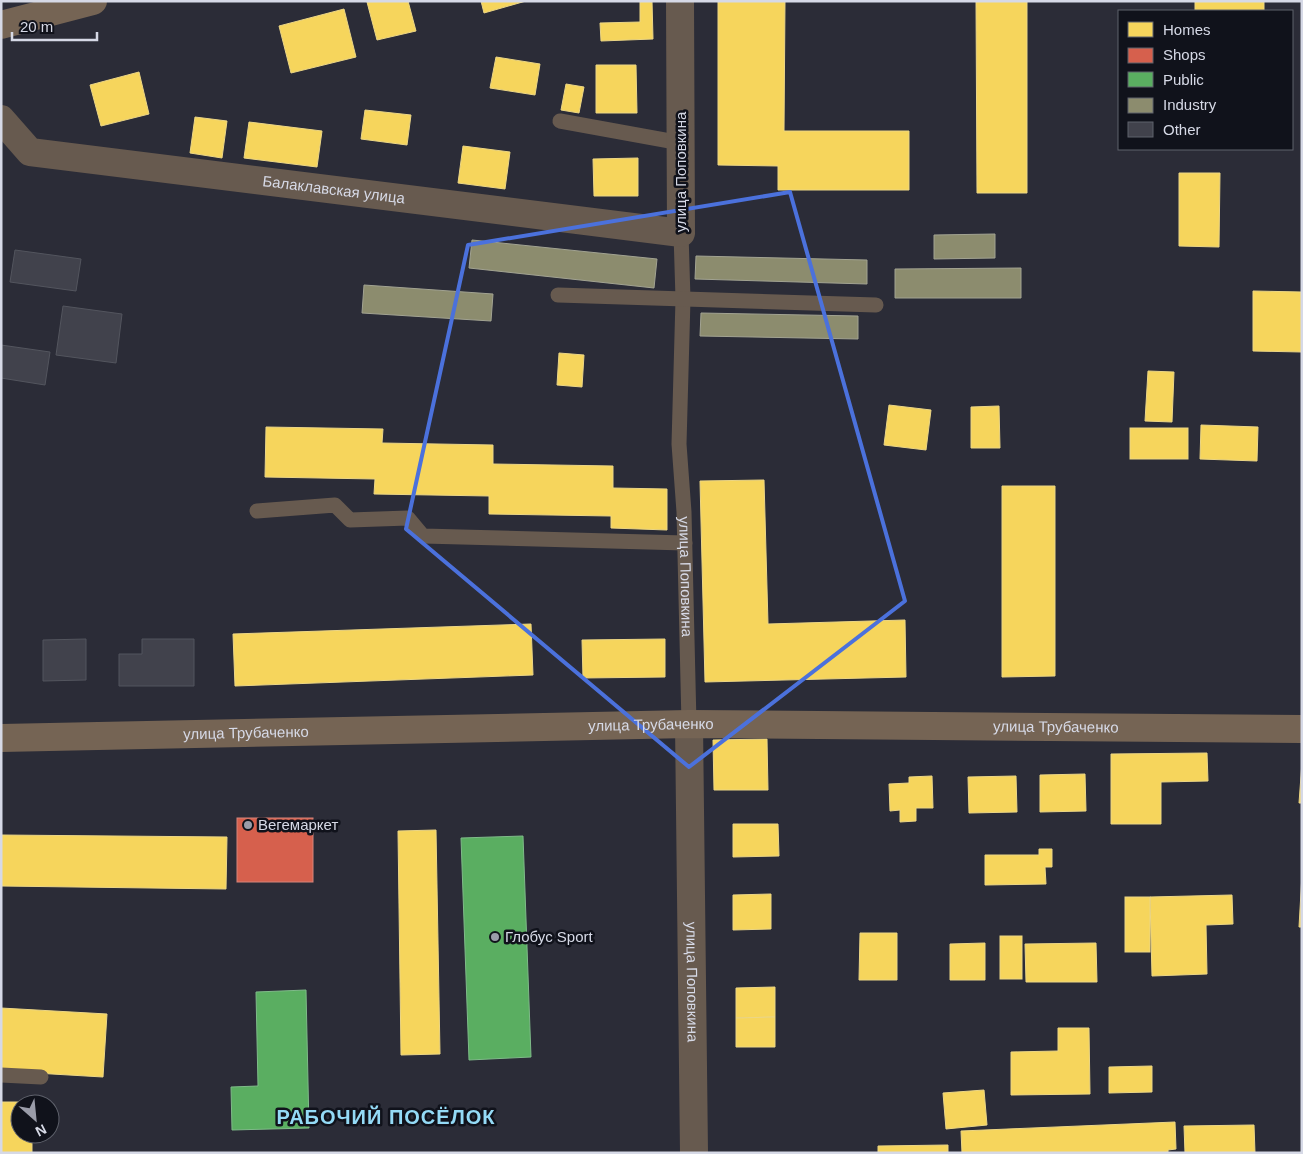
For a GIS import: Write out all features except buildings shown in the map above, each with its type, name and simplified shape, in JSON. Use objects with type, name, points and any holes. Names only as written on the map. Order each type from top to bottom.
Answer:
[{"type":"street","points":[[1,25],[93,1]]},
{"type":"street","name":"улица Поповкина","points":[[680,1],[681,233]]},
{"type":"street","name":"Балаклавская улица","points":[[1,119],[30,152],[681,233]]},
{"type":"street","name":"улица Поповкина","points":[[690,724],[694,1153]]},
{"type":"street","name":"улица Трубаченко","points":[[1,738],[690,724],[1302,729]]},
{"type":"lane","points":[[560,121],[681,144]]},
{"type":"lane","name":"улица Поповкина","points":[[681,233],[683,299],[680,444],[690,724]]},
{"type":"lane","points":[[558,295],[876,305]]},
{"type":"lane","points":[[257,511],[335,505],[350,520],[408,518],[423,536],[685,543]]},
{"type":"lane","points":[[1,1075],[41,1077]]},
{"type":"highlighted area","points":[[790,192],[905,601],[689,767],[406,529],[468,245]]},
{"type":"place","name":"Вегемаркет","points":[[248,825]]},
{"type":"place","name":"Глобус Sport","points":[[495,937]]},
{"type":"district","name":"РАБОЧИЙ ПОСЁЛОК","points":[[386,1117]]}]
